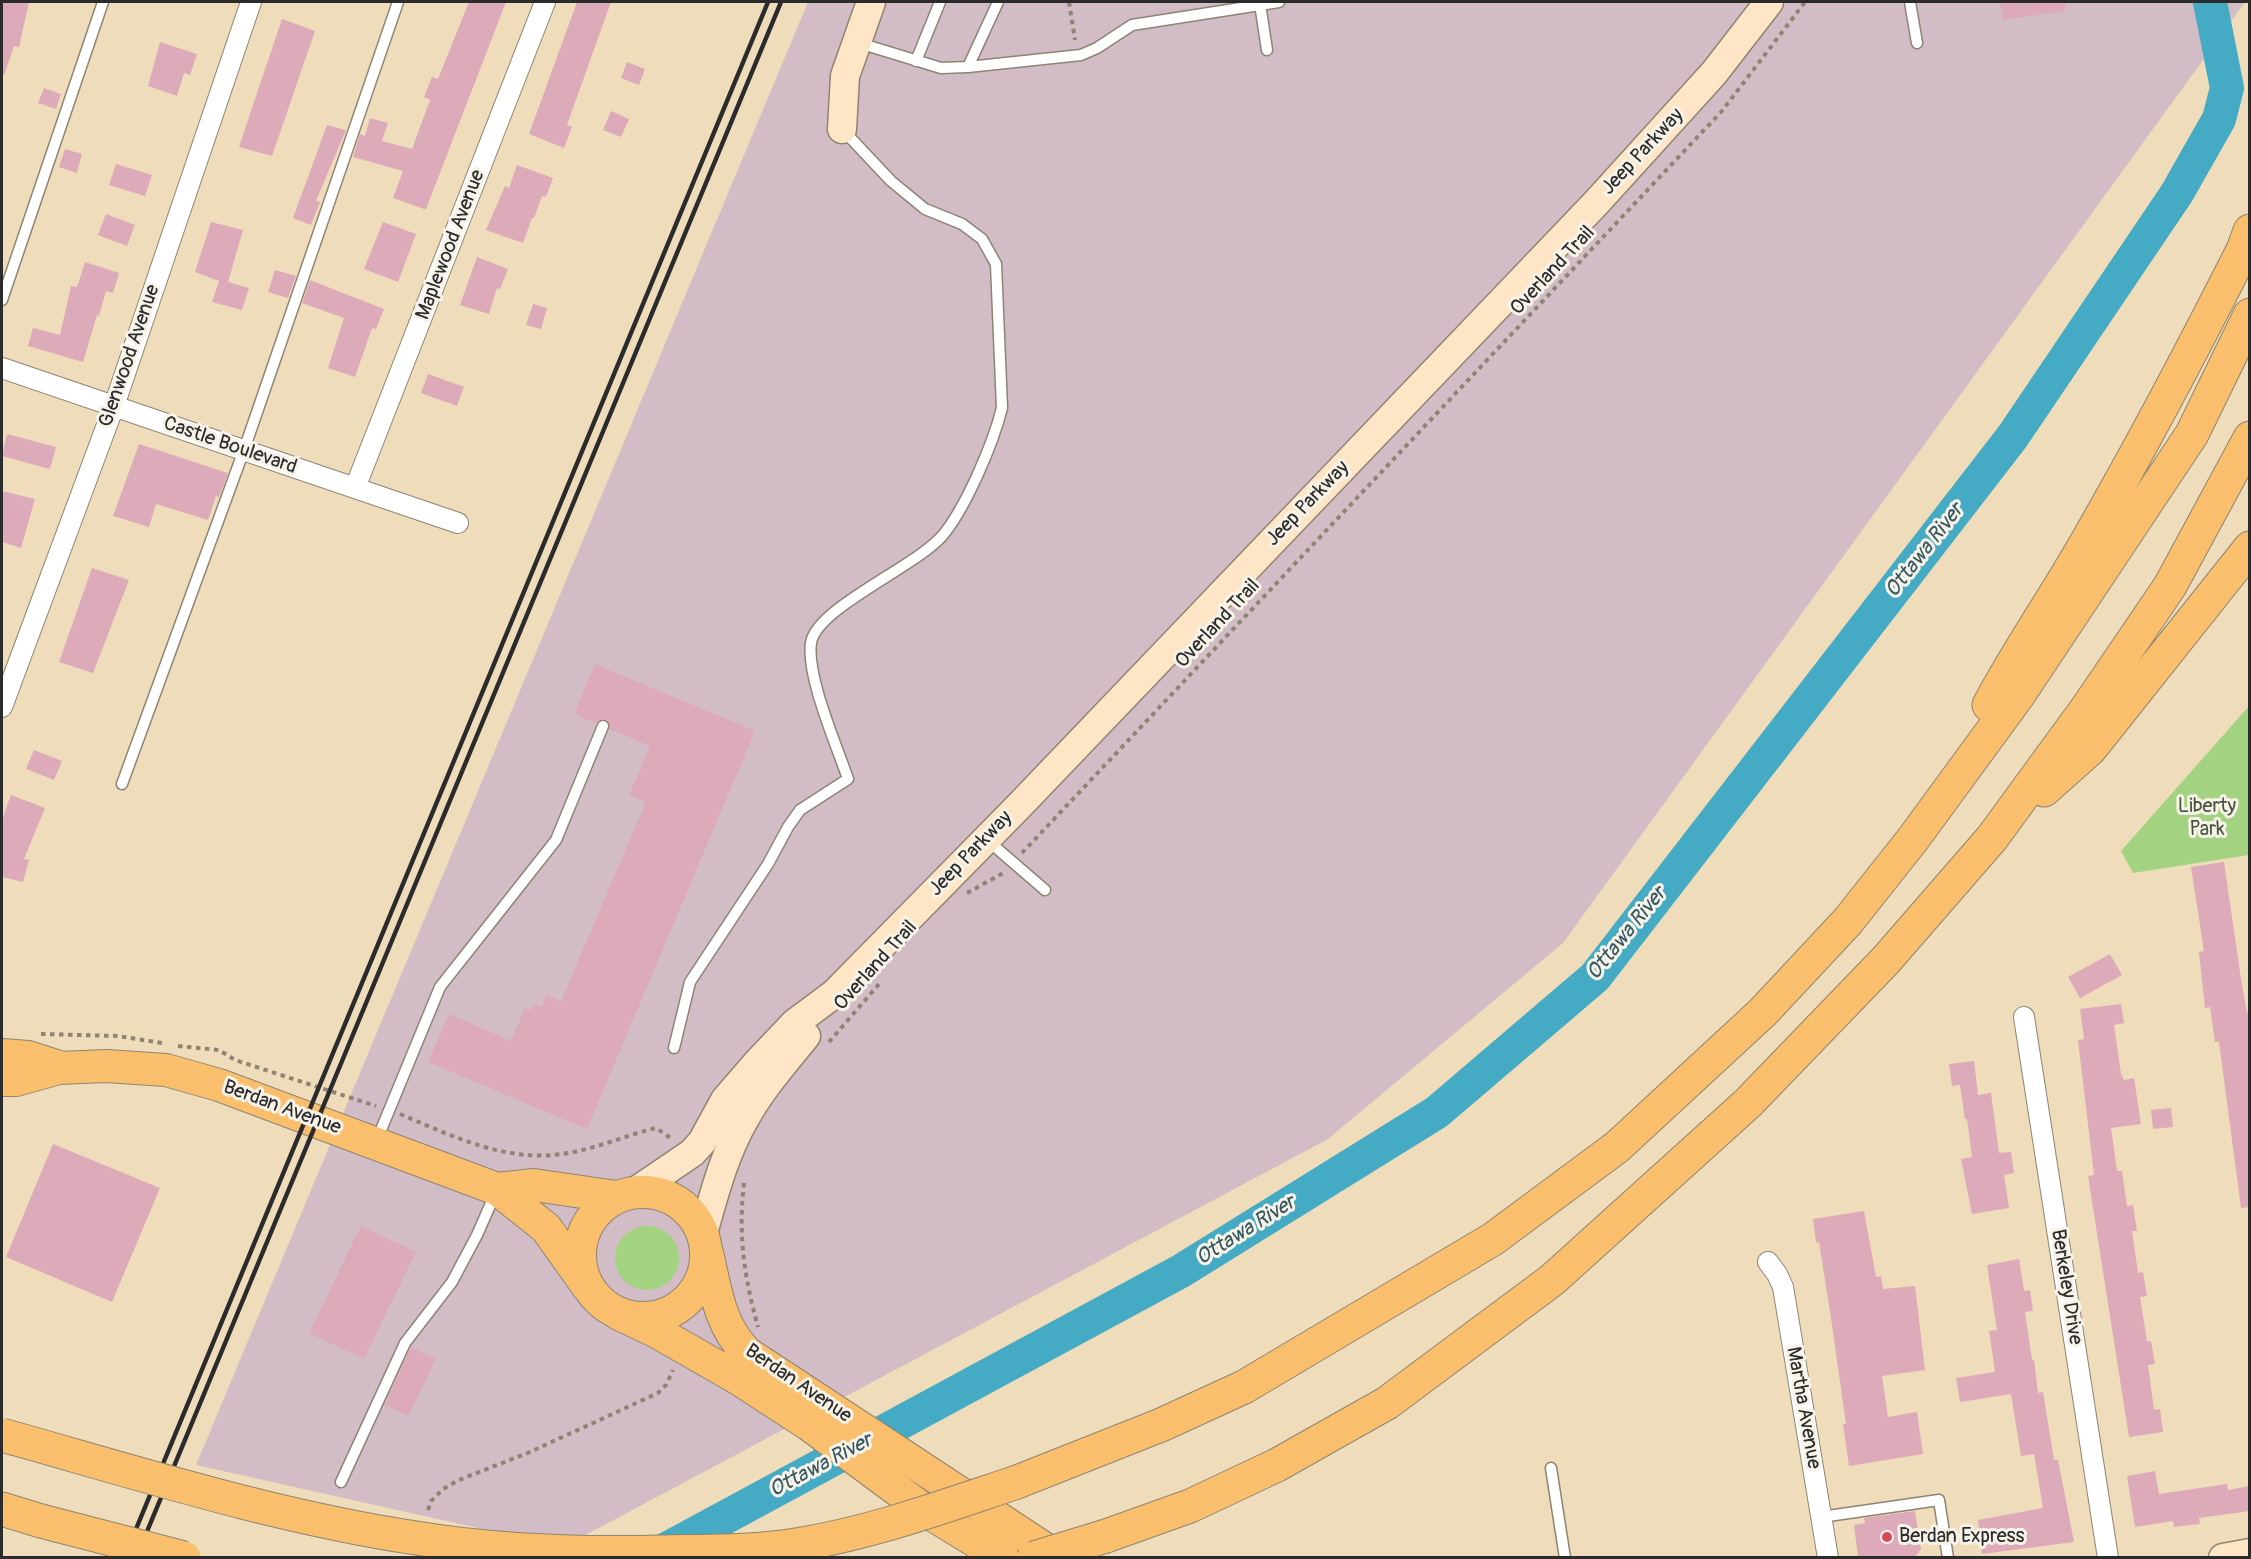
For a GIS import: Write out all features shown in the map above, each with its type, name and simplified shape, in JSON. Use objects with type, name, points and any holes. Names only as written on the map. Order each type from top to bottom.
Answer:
[{"type":"highway","points":[[1928,820],[2015,656],[2089,539],[2173,388],[2243,250],[2250,231]]},
{"type":"highway","points":[[2,1435],[290,1514],[417,1539],[533,1549],[624,1553],[714,1551],[794,1545],[870,1529],[1017,1482],[1151,1429],[1244,1387],[1493,1239],[1617,1147],[1763,1012],[1848,921],[1928,820],[2017,697],[2192,434],[2250,315]]},
{"type":"highway","points":[[1034,1557],[1106,1536],[1190,1506],[1277,1465],[1387,1403],[1552,1280],[1748,1103],[1886,960],[1992,838],[2087,708],[2170,586],[2250,438]]},
{"type":"highway","points":[[2170,586],[2222,528],[2250,484]]},
{"type":"highway","points":[[1992,838],[2091,748],[2250,548]]},
{"type":"highway","points":[[2,1511],[184,1557]]},
{"type":"main road","name":"Berdan Avenue","points":[[2,1055],[28,1057],[60,1068]]},
{"type":"main road","name":"Berdan Avenue","points":[[2,1080],[16,1080],[60,1068],[132,1067],[193,1076],[497,1189],[546,1228],[588,1287]]},
{"type":"main road","name":"Berdan Avenue","points":[[497,1189],[534,1185],[626,1194]]},
{"type":"main road","points":[[657,1193],[677,1201],[693,1215],[705,1243],[704,1274],[695,1293],[680,1307],[660,1316],[639,1319],[619,1314],[601,1303],[588,1287],[580,1267],[580,1246],[586,1226],[599,1209],[626,1194],[657,1193]]},
{"type":"main road","name":"Berdan Avenue","points":[[705,1243],[720,1313],[737,1344],[757,1361],[835,1408],[903,1456],[1059,1557]]},
{"type":"main road","name":"Berdan Avenue","points":[[619,1314],[696,1353],[808,1424],[923,1509],[1003,1557]]},
{"type":"street","name":"Glenwood Avenue","points":[[2,707],[114,406],[250,2]]},
{"type":"street","name":"Maplewood Avenue","points":[[356,488],[545,2]]},
{"type":"street","points":[[842,129],[845,76],[855,42],[871,2]]},
{"type":"street","name":"Jeep Parkway","points":[[626,1194],[692,1153],[702,1142],[724,1100],[750,1070],[795,1023],[834,994],[986,839],[1660,134],[1714,73],[1769,2]]},
{"type":"street","name":"Castle Boulevard","points":[[2,368],[459,524]]},
{"type":"street","name":"Jeep Parkway","points":[[705,1243],[726,1159],[743,1121],[768,1082],[809,1032],[834,994]]},
{"type":"street","name":"Berkeley Drive","points":[[2024,1017],[2108,1557]]},
{"type":"street","name":"Martha Avenue","points":[[1768,1262],[1778,1274],[1783,1287],[1828,1557]]},
{"type":"street","points":[[2223,1557],[2250,1554]]},
{"type":"lane","points":[[2,300],[103,2]]},
{"type":"lane","points":[[122,784],[243,450],[398,2]]},
{"type":"lane","points":[[916,61],[940,2]]},
{"type":"lane","points":[[968,67],[998,2]]},
{"type":"lane","points":[[855,42],[941,68],[968,67],[1081,55],[1097,48],[1132,25],[1279,2]]},
{"type":"lane","points":[[1910,2],[1917,43]]},
{"type":"lane","points":[[1260,4],[1267,50]]},
{"type":"lane","points":[[674,1048],[690,982],[768,864],[788,826],[800,810],[848,779],[812,666],[811,642],[819,626],[833,612],[919,558],[943,535],[966,496],[992,440],[1002,408],[996,264],[982,240],[962,224],[925,209],[891,181],[842,129]]},
{"type":"lane","points":[[376,1143],[440,987],[556,840],[603,726]]},
{"type":"lane","points":[[986,839],[1045,890]]},
{"type":"lane","points":[[340,1482],[405,1343],[452,1282],[477,1235],[497,1189]]},
{"type":"lane","points":[[1551,1468],[1565,1557]]},
{"type":"lane","points":[[1821,1517],[1939,1500],[1948,1557]]},
{"type":"path","points":[[1070,2],[1075,40]]},
{"type":"path","name":"Overland Trail","points":[[960,897],[1004,873],[1722,111],[1805,2]]},
{"type":"path","points":[[2250,844],[2250,853]]},
{"type":"path","name":"Overland Trail","points":[[828,1044],[881,981]]},
{"type":"path","points":[[568,1153],[656,1128],[670,1136]]},
{"type":"path","points":[[744,1179],[740,1216],[745,1269],[760,1334]]},
{"type":"path","points":[[428,1510],[431,1501],[443,1489],[459,1480],[530,1452],[658,1393],[666,1385],[673,1370]]},
{"type":"shaded area","points":[[808,2],[2245,2],[1563,943],[1328,1139],[563,1547],[196,1465]]},
{"type":"green space","name":"Liberty Park","points":[[2249,706],[2249,855],[2133,873],[2121,851]]},
{"type":"green space","points":[[647,1226],[659,1228],[670,1235],[677,1246],[679,1258],[677,1270],[670,1281],[659,1288],[647,1290],[635,1288],[624,1281],[617,1270],[615,1258],[617,1246],[624,1235],[635,1228]]},
{"type":"building","points":[[2,2],[29,2],[19,47],[14,46],[4,75],[2,75]]},
{"type":"building","points":[[469,2],[506,2],[426,209],[424,209],[393,198],[403,171],[353,157],[360,134],[365,136],[370,118],[388,123],[382,141],[412,149],[430,100],[424,97],[432,77],[438,79]]},
{"type":"building","points":[[577,2],[611,2],[567,125],[572,127],[564,148],[529,134]]},
{"type":"building","points":[[2000,2],[2065,2],[2065,11],[2003,20]]},
{"type":"building","points":[[282,19],[315,31],[272,156],[239,147]]},
{"type":"building","points":[[160,42],[197,54],[190,75],[184,73],[177,96],[148,86]]},
{"type":"building","points":[[627,62],[645,69],[639,85],[621,78]]},
{"type":"building","points":[[44,88],[61,94],[56,109],[38,103]]},
{"type":"building","points":[[611,111],[629,119],[621,137],[603,130]]},
{"type":"building","points":[[327,125],[346,130],[316,201],[320,202],[311,225],[293,218]]},
{"type":"building","points":[[65,149],[82,154],[77,173],[59,167]]},
{"type":"building","points":[[116,164],[152,175],[145,196],[109,185]]},
{"type":"building","points":[[517,165],[553,178],[546,197],[542,196],[523,243],[486,230],[505,186],[509,188]]},
{"type":"building","points":[[106,214],[135,225],[127,246],[98,235]]},
{"type":"building","points":[[211,222],[243,230],[228,282],[249,288],[242,310],[212,302],[219,281],[195,272]]},
{"type":"building","points":[[383,222],[416,234],[398,282],[364,269]]},
{"type":"building","points":[[477,257],[508,269],[500,289],[497,288],[489,314],[460,305]]},
{"type":"building","points":[[85,262],[119,273],[113,293],[106,291],[83,362],[28,346],[33,328],[60,335],[71,286],[77,287]]},
{"type":"building","points":[[275,270],[296,276],[288,298],[268,292]]},
{"type":"building","points":[[310,280],[384,309],[376,329],[372,328],[355,377],[328,368],[344,318],[302,303]]},
{"type":"building","points":[[533,304],[547,308],[541,329],[526,325]]},
{"type":"building","points":[[428,374],[464,387],[457,406],[421,393]]},
{"type":"building","points":[[7,434],[56,447],[50,469],[2,456]]},
{"type":"building","points":[[139,444],[228,473],[219,497],[216,496],[208,520],[156,504],[149,527],[113,516]]},
{"type":"building","points":[[2,491],[35,499],[21,548],[2,542]]},
{"type":"building","points":[[92,568],[129,580],[93,673],[59,662]]},
{"type":"building","points":[[595,664],[755,731],[587,1129],[428,1062],[449,1014],[511,1041],[525,1008],[531,1010],[533,1004],[541,1007],[547,995],[561,1001],[646,802],[629,795],[650,746],[610,729],[606,719],[601,719],[596,723],[574,714]]},
{"type":"building","points":[[34,750],[62,761],[54,780],[26,769]]},
{"type":"building","points":[[11,795],[45,808],[24,859],[29,860],[23,882],[2,877],[2,820]]},
{"type":"building","points":[[2224,862],[2241,979],[2247,1013],[2250,1013],[2250,1207],[2241,1208],[2219,1042],[2215,1042],[2210,1007],[2205,1008],[2199,952],[2204,951],[2191,867]]},
{"type":"building","points":[[2110,954],[2122,975],[2080,998],[2068,977]]},
{"type":"building","points":[[2121,1004],[2124,1023],[2114,1025],[2121,1074],[2124,1080],[2134,1078],[2141,1124],[2111,1128],[2117,1171],[2122,1171],[2127,1206],[2133,1205],[2137,1231],[2132,1231],[2138,1273],[2143,1272],[2147,1296],[2140,1297],[2147,1341],[2151,1341],[2155,1364],[2148,1365],[2154,1410],[2160,1409],[2163,1432],[2129,1437],[2088,1176],[2094,1175],[2078,1040],[2084,1039],[2080,1009]]},
{"type":"building","points":[[1974,1061],[1978,1095],[1991,1093],[1999,1153],[2011,1152],[2014,1173],[2004,1175],[2009,1208],[1972,1214],[1961,1159],[1972,1157],[1967,1119],[1965,1119],[1960,1085],[1952,1086],[1949,1064]]},
{"type":"building","points":[[2171,1108],[2173,1127],[2153,1129],[2151,1110]]},
{"type":"building","points":[[53,1144],[160,1188],[112,1302],[6,1257]]},
{"type":"building","points":[[1864,1211],[1876,1277],[1881,1276],[1883,1289],[1915,1286],[1925,1370],[1882,1376],[1888,1417],[1917,1412],[1923,1454],[1849,1466],[1843,1424],[1846,1424],[1831,1318],[1813,1219]]},
{"type":"building","points":[[361,1226],[416,1252],[364,1359],[309,1333]]},
{"type":"building","points":[[2019,1259],[2024,1291],[2030,1290],[2033,1311],[2025,1312],[2038,1393],[2043,1392],[2054,1460],[2058,1460],[2074,1542],[1982,1554],[1978,1520],[2043,1508],[2034,1454],[2021,1456],[2011,1394],[1960,1402],[1956,1378],[1995,1372],[1989,1331],[1997,1330],[1987,1265]]},
{"type":"building","points":[[411,1347],[436,1359],[408,1416],[385,1405]]},
{"type":"building","points":[[2155,1471],[2159,1494],[2227,1484],[2228,1490],[2250,1486],[2250,1511],[2199,1518],[2200,1524],[2174,1527],[2173,1521],[2135,1527],[2127,1476]]},
{"type":"building","name":"Berdan Express","points":[[1915,1511],[1921,1549],[1915,1557],[1858,1557],[1854,1525],[1865,1523],[1864,1518]]},
{"type":"waterway","name":"Ottawa River","points":[[652,1557],[1181,1271],[1437,1112],[1595,977],[2013,436],[2177,193],[2219,119],[2227,88],[2210,2]]},
{"type":"railway","points":[[124,1558],[768,2]]},
{"type":"railway","points":[[136,1558],[781,2]]},
{"type":"place","name":"Berdan Express","points":[[1887,1537]]}]
